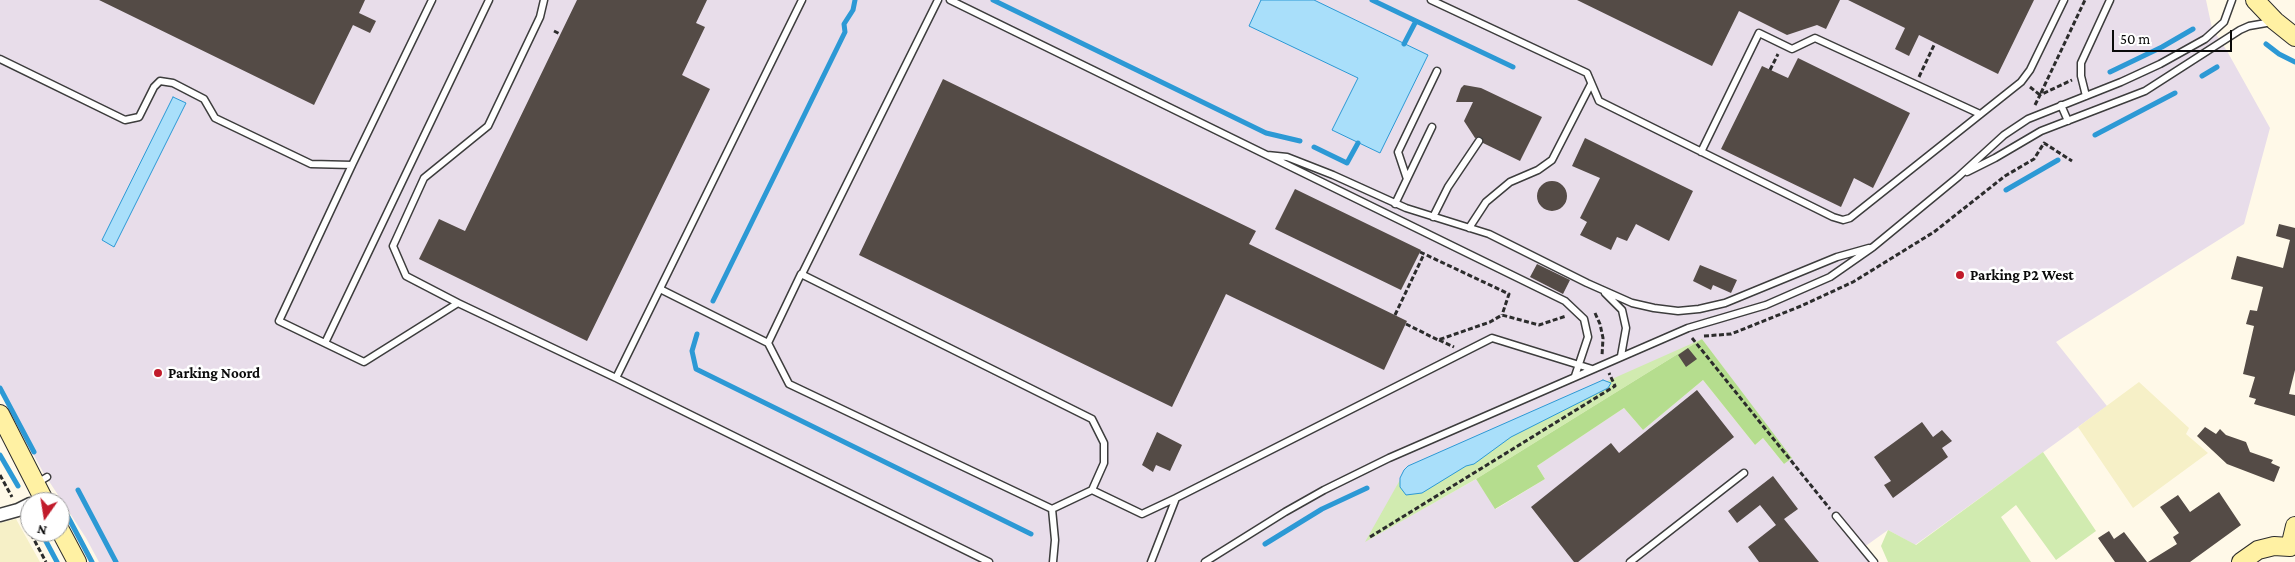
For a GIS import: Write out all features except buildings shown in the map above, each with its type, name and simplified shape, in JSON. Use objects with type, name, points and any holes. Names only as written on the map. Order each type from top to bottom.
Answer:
[{"type":"street","points":[[2254,0],[2275,21],[2295,37]]},
{"type":"street","points":[[0,414],[38,492]]},
{"type":"street","points":[[0,515],[20,508]]},
{"type":"street","points":[[2241,562],[2258,550],[2274,546],[2292,547],[2295,526]]},
{"type":"street","points":[[66,542],[77,562]]},
{"type":"lane","points":[[432,0],[279,321],[364,362],[458,303]]},
{"type":"lane","points":[[325,343],[489,0]]},
{"type":"lane","points":[[544,0],[540,17],[488,126],[424,178],[393,246],[406,276],[989,562]]},
{"type":"lane","points":[[616,378],[802,0]]},
{"type":"lane","points":[[768,343],[938,0]]},
{"type":"lane","points":[[950,0],[1565,301],[1584,319],[1588,337],[1575,376]]},
{"type":"lane","points":[[1431,0],[1587,73],[1599,101],[1833,217],[1843,220],[1850,218],[2021,82],[2030,70],[2064,0]]},
{"type":"lane","points":[[2086,96],[2081,76],[2081,62],[2110,0]]},
{"type":"lane","points":[[1205,562],[1324,490],[1398,455],[1688,328],[1766,305],[1830,277],[1873,247],[1958,177],[2004,135],[2028,119],[2145,72],[2205,39],[2224,22],[2232,0]]},
{"type":"lane","points":[[1958,177],[1995,158],[2040,131],[2145,91],[2240,30],[2249,26],[2275,21]]},
{"type":"lane","points":[[1701,152],[1759,33],[1792,49],[1815,38],[1980,114]]},
{"type":"lane","points":[[0,59],[125,120],[139,117],[154,87],[160,81],[172,83],[204,99],[215,118],[311,164],[352,165]]},
{"type":"lane","points":[[1407,178],[1398,152],[1437,71]]},
{"type":"lane","points":[[1469,228],[1486,202],[1510,182],[1538,170],[1552,160],[1592,84]]},
{"type":"lane","points":[[2061,105],[2068,121]]},
{"type":"lane","points":[[1395,204],[1432,128]]},
{"type":"lane","points":[[1433,217],[1448,187],[1479,141]]},
{"type":"lane","points":[[1262,154],[1287,157],[1334,175],[1395,204],[1489,234],[1600,288],[1632,302],[1654,308],[1678,311],[1699,309],[1725,303],[1837,257],[1873,247]]},
{"type":"lane","points":[[802,274],[1092,420],[1104,443],[1104,463],[1092,490],[1052,509]]},
{"type":"lane","points":[[1600,288],[1622,310],[1626,328],[1621,356]]},
{"type":"lane","points":[[660,289],[768,343],[789,384],[1052,509]]},
{"type":"lane","points":[[1092,490],[1142,514],[1492,338],[1592,369]]},
{"type":"lane","points":[[1630,562],[1744,473]]},
{"type":"lane","points":[[1152,562],[1176,498]]},
{"type":"lane","points":[[1052,509],[1053,562]]},
{"type":"lane","points":[[1836,516],[1874,562]]},
{"type":"path","points":[[2032,110],[2085,0]]},
{"type":"path","points":[[554,31],[560,34]]},
{"type":"path","points":[[1919,78],[1935,43]]},
{"type":"path","points":[[1770,70],[1780,49]]},
{"type":"path","points":[[2040,95],[2075,79]]},
{"type":"path","points":[[2030,87],[2040,95]]},
{"type":"path","points":[[2044,143],[2072,161]]},
{"type":"path","points":[[1406,324],[1438,340],[1490,322],[1502,315],[1509,294],[1420,252]]},
{"type":"path","points":[[1395,315],[1424,254]]},
{"type":"path","points":[[1502,315],[1539,325],[1569,316]]},
{"type":"path","points":[[1692,338],[1836,516]]},
{"type":"path","points":[[1370,537],[1615,386],[1602,355]]},
{"type":"shaded area","points":[[0,0],[2206,0],[2212,28],[2270,128],[2244,224],[2056,342],[2107,406],[1915,545],[1888,530],[1860,550],[1869,562],[99,562],[70,513],[70,492],[56,492],[43,472],[0,392]],"holes":[[[1702,339],[1791,458],[1784,464],[1763,438],[1755,445],[1703,380],[1643,430],[1624,408],[1537,466],[1545,479],[1496,509],[1476,479],[1366,541]]]},
{"type":"shaded area","points":[[2139,382],[2189,428],[2186,434],[2208,453],[2133,508],[2078,427]]},
{"type":"shaded area","points":[[16,519],[20,526],[20,542],[29,542],[40,562],[0,562],[0,523]]},
{"type":"green space","points":[[1702,339],[1476,479],[1365,542],[1405,471]]},
{"type":"green space","points":[[1702,339],[1792,458],[1784,464],[1763,438],[1755,445],[1703,380],[1643,430],[1624,408],[1537,466],[1545,479],[1495,509],[1476,479]]},
{"type":"green space","points":[[2043,452],[2096,531],[2056,560],[2016,505],[2001,517],[2031,562],[1888,562],[1881,546],[1888,530],[1916,545]]},
{"type":"water","points":[[1261,0],[1314,0],[1428,55],[1380,153],[1332,130],[1358,78],[1249,26]]},
{"type":"water","points":[[173,97],[186,103],[114,247],[102,240]]},
{"type":"water","points":[[1603,380],[1611,383],[1608,388],[1511,437],[1474,464],[1466,466],[1422,493],[1406,495],[1400,487],[1400,478],[1408,466]]},
{"type":"waterway","points":[[713,301],[845,32],[844,24],[853,10],[855,0]]},
{"type":"waterway","points":[[993,0],[1266,133],[1300,141]]},
{"type":"waterway","points":[[1372,0],[1416,21],[1404,44]]},
{"type":"waterway","points":[[1416,21],[1513,67]]},
{"type":"waterway","points":[[2110,72],[2162,47],[2193,29]]},
{"type":"waterway","points":[[2266,44],[2279,54],[2295,62]]},
{"type":"waterway","points":[[2202,76],[2217,67]]},
{"type":"waterway","points":[[2095,135],[2175,93]]},
{"type":"waterway","points":[[1314,147],[1347,163],[1358,143]]},
{"type":"waterway","points":[[2006,190],[2058,160]]},
{"type":"waterway","points":[[697,334],[692,351],[696,369],[1031,534]]},
{"type":"waterway","points":[[0,388],[34,452]]},
{"type":"waterway","points":[[0,455],[18,486]]},
{"type":"waterway","points":[[1265,544],[1322,509],[1367,488]]},
{"type":"waterway","points":[[78,490],[116,562]]},
{"type":"waterway","points":[[70,521],[92,562]]},
{"type":"waterway","points":[[46,542],[57,562]]},
{"type":"place","name":"Parking P2 West","points":[[1960,275]]},
{"type":"place","name":"Parking Noord","points":[[158,373]]}]
